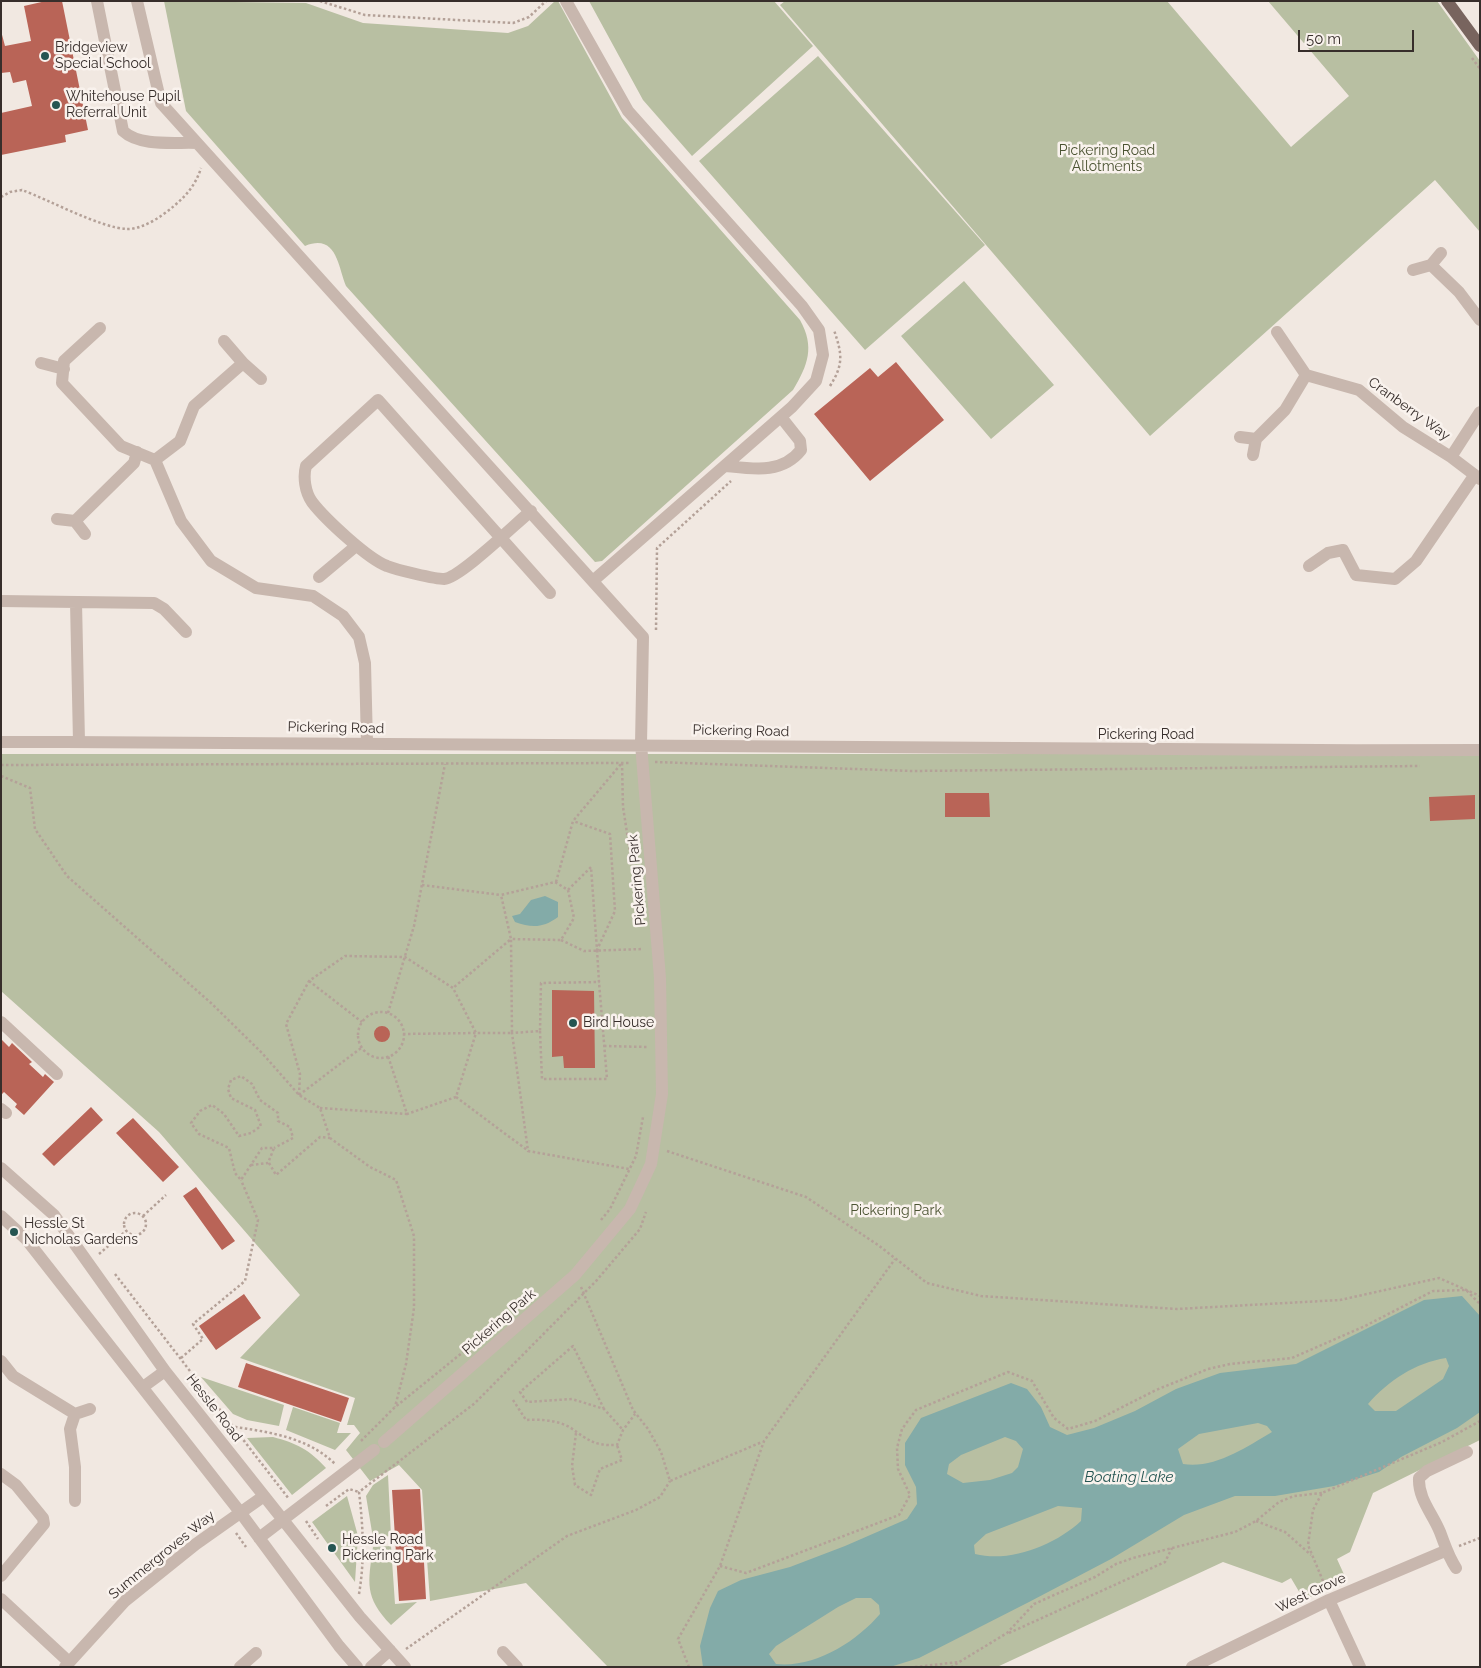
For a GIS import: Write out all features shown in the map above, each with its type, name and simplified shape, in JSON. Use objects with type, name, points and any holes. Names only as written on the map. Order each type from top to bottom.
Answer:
[{"type":"main road","points":[[1447,1],[1480,46]]},
{"type":"street","points":[[97,1],[123,131],[130,137],[147,141],[201,148]]},
{"type":"street","points":[[137,1],[161,103],[643,636]]},
{"type":"street","points":[[566,1],[628,111],[802,306],[819,330],[823,355],[816,381],[781,417],[594,580]]},
{"type":"street","points":[[1413,270],[1431,265],[1441,253]]},
{"type":"street","points":[[1431,265],[1459,292],[1480,320]]},
{"type":"street","points":[[100,328],[64,361],[62,383],[121,446],[155,460],[181,521],[211,561],[256,588],[312,596],[343,616],[358,637],[365,663],[367,744]]},
{"type":"street","points":[[1253,455],[1256,439],[1285,410],[1306,375],[1277,332]]},
{"type":"street","points":[[224,341],[243,363],[261,379]]},
{"type":"street","points":[[41,363],[64,369]]},
{"type":"street","points":[[155,460],[180,441],[194,406],[243,363]]},
{"type":"street","name":"Cranberry Way","points":[[1306,375],[1358,390],[1403,427],[1451,457],[1477,478]]},
{"type":"street","points":[[530,511],[499,538],[460,572],[444,579],[386,566],[356,546],[311,501],[303,476],[306,466],[378,400],[499,538],[550,593]]},
{"type":"street","points":[[1451,457],[1480,412]]},
{"type":"street","points":[[726,466],[746,468],[783,466],[793,460],[801,450],[800,441],[781,417]]},
{"type":"street","points":[[1240,437],[1256,439]]},
{"type":"street","points":[[74,521],[134,463],[137,452]]},
{"type":"street","points":[[1309,566],[1328,553],[1343,550],[1356,575],[1395,579],[1416,561],[1477,478]]},
{"type":"street","points":[[57,519],[74,521],[85,534]]},
{"type":"street","points":[[319,577],[356,546]]},
{"type":"street","points":[[1,601],[154,603],[164,609],[186,632]]},
{"type":"street","points":[[76,602],[79,742]]},
{"type":"street","name":"Pickering Park","points":[[384,1442],[576,1275],[630,1209],[651,1164],[662,1094],[660,978],[641,744],[643,636]]},
{"type":"street","name":"Pickering Road","points":[[1,742],[641,744],[843,749],[1480,750]]},
{"type":"street","points":[[1,1022],[57,1074]]},
{"type":"street","name":"Hessle Road","points":[[1,1168],[54,1215],[165,1371],[360,1617],[394,1646],[405,1667]]},
{"type":"street","points":[[1,1216],[26,1239],[143,1387],[240,1512],[339,1646],[357,1667]]},
{"type":"street","points":[[1,1361],[13,1376],[74,1414]]},
{"type":"street","points":[[143,1387],[165,1371]]},
{"type":"street","points":[[74,1414],[90,1408]]},
{"type":"street","points":[[74,1414],[70,1429],[75,1467],[75,1501]]},
{"type":"street","points":[[259,1538],[374,1450]]},
{"type":"street","points":[[1456,1568],[1446,1551],[1440,1531],[1422,1498],[1419,1478],[1427,1471],[1467,1452]]},
{"type":"street","points":[[1,1474],[16,1485],[43,1518],[44,1524],[1,1576]]},
{"type":"street","name":"Summergroves Way","points":[[67,1664],[125,1601],[196,1544],[264,1496]]},
{"type":"street","name":"West Grove","points":[[1192,1667],[1329,1600],[1446,1551]]},
{"type":"street","points":[[1,1599],[67,1664]]},
{"type":"street","points":[[1329,1600],[1360,1667]]},
{"type":"street","points":[[371,1667],[394,1646]]},
{"type":"street","points":[[504,1652],[517,1667]]},
{"type":"street","points":[[240,1667],[256,1653]]},
{"type":"path","points":[[320,1],[365,15],[513,23],[530,17],[546,1]]},
{"type":"path","points":[[1,198],[10,192],[22,190],[104,224],[127,229],[145,225],[168,211],[189,192],[199,173],[201,148]]},
{"type":"path","points":[[829,387],[840,371],[841,351],[834,329]]},
{"type":"path","points":[[643,636],[656,630],[657,548],[746,468]]},
{"type":"path","points":[[656,762],[912,771],[1421,766]]},
{"type":"path","points":[[1,765],[622,763]]},
{"type":"path","points":[[556,882],[573,822],[622,763]]},
{"type":"path","points":[[622,763],[623,807],[640,919]]},
{"type":"path","points":[[388,1013],[414,926],[446,764]]},
{"type":"path","points":[[1,776],[30,788],[35,829],[67,876],[211,1003],[262,1053],[299,1095],[320,1108],[407,1114],[456,1097]]},
{"type":"path","points":[[573,822],[610,834],[616,911],[597,950]]},
{"type":"path","points":[[568,890],[591,867],[607,1079],[542,1079],[541,983],[599,982]]},
{"type":"path","points":[[422,885],[501,895],[556,882],[568,890],[574,918],[561,940]]},
{"type":"path","points":[[501,895],[511,939],[512,1033],[528,1151]]},
{"type":"path","points":[[453,988],[511,939],[561,940],[584,951],[643,949],[644,958]]},
{"type":"path","points":[[299,1095],[300,1074],[286,1024],[309,981],[345,956],[405,957],[453,988],[476,1033],[456,1097]]},
{"type":"path","points":[[309,981],[362,1022]]},
{"type":"path","points":[[374,1013],[388,1013],[399,1021],[403,1034],[399,1048],[388,1056],[374,1056],[362,1048],[358,1034],[362,1022],[374,1013]]},
{"type":"path","points":[[403,1034],[540,1031]]},
{"type":"path","points":[[648,1055],[649,1039]]},
{"type":"path","points":[[604,1046],[649,1047]]},
{"type":"path","points":[[299,1095],[362,1048]]},
{"type":"path","points":[[388,1056],[407,1114]]},
{"type":"path","points":[[180,1358],[203,1339],[193,1324],[245,1281],[258,1220],[241,1180],[235,1173],[229,1148],[198,1134],[192,1123],[200,1111],[212,1105],[224,1114],[239,1136],[251,1133],[261,1126],[255,1110],[243,1106],[231,1098],[228,1089],[230,1080],[241,1076],[252,1084],[260,1100],[278,1113],[278,1122],[290,1128],[293,1138],[274,1148],[262,1148],[241,1180]]},
{"type":"path","points":[[456,1097],[528,1151],[629,1169]]},
{"type":"path","points":[[598,1224],[610,1209],[636,1156],[644,1107]]},
{"type":"path","points":[[320,1108],[330,1138]]},
{"type":"path","points":[[268,1163],[276,1175],[320,1137],[330,1138],[370,1167],[396,1180],[414,1236],[414,1308],[406,1364],[394,1408]]},
{"type":"path","points":[[654,1146],[806,1197],[928,1283],[981,1296],[1177,1309],[1340,1300],[1439,1278],[1480,1296]]},
{"type":"path","points":[[268,1163],[274,1148]]},
{"type":"path","points":[[251,1165],[268,1163]]},
{"type":"path","points":[[143,1216],[166,1195]]},
{"type":"path","points":[[359,1492],[476,1403],[584,1293],[640,1229],[646,1210]]},
{"type":"path","points":[[132,1212],[143,1216],[146,1222],[143,1232],[136,1235],[126,1231],[123,1224],[126,1216],[132,1212]]},
{"type":"path","points":[[99,1254],[126,1231]]},
{"type":"path","points":[[689,1667],[678,1639],[720,1566],[764,1441],[896,1259]]},
{"type":"path","points":[[576,1275],[617,1376],[636,1414],[661,1452],[670,1481]]},
{"type":"path","points":[[720,1566],[746,1574],[899,1515],[910,1495],[898,1468],[897,1448],[902,1430],[916,1410],[1008,1372],[1032,1382],[1054,1418],[1068,1429],[1095,1421],[1156,1390],[1208,1369],[1230,1364],[1292,1358],[1365,1326],[1433,1291],[1466,1290],[1480,1304]]},
{"type":"path","points":[[604,1409],[572,1400],[527,1402],[520,1392],[573,1346],[604,1409],[623,1430]]},
{"type":"path","points":[[360,1442],[394,1408],[470,1347]]},
{"type":"path","points":[[513,1400],[526,1420],[543,1419],[570,1427],[582,1438],[604,1445],[617,1445]]},
{"type":"path","points":[[576,1432],[572,1466],[574,1485],[591,1495],[600,1469],[622,1460],[617,1445],[623,1430],[636,1414]]},
{"type":"path","points":[[1007,1634],[1034,1604],[1095,1578],[1116,1564],[1235,1532],[1256,1521],[1280,1502],[1294,1496],[1322,1493],[1442,1442],[1480,1421]]},
{"type":"path","points":[[292,1503],[235,1427],[274,1432],[310,1446],[337,1464],[328,1471]]},
{"type":"path","points":[[394,1646],[405,1650],[567,1536],[636,1510],[660,1497],[670,1481],[764,1441]]},
{"type":"path","points":[[320,1511],[349,1489],[359,1492]]},
{"type":"path","points":[[359,1492],[364,1532],[359,1594]]},
{"type":"path","points":[[1322,1493],[1314,1510],[1308,1545],[1323,1581]]},
{"type":"path","points":[[312,1516],[305,1522],[323,1546]]},
{"type":"path","points":[[1256,1521],[1285,1532],[1313,1556]]},
{"type":"path","points":[[1446,1551],[1480,1538]]},
{"type":"path","points":[[951,1667],[1007,1634],[1165,1562],[1172,1548]]},
{"type":"path","points":[[353,1586],[364,1601]]},
{"type":"path","points":[[915,1667],[960,1662]]},
{"type":"green space","points":[[164,1],[306,3],[363,23],[508,33],[528,26],[555,1],[558,1],[622,118],[800,320],[807,339],[808,356],[803,372],[793,390],[602,561],[595,562],[346,286],[338,262],[330,248],[324,244],[316,243],[305,246],[186,111]]},
{"type":"green space","points":[[589,1],[774,1],[813,46],[692,156],[643,100]]},
{"type":"green space","name":"Pickering Road Allotments","points":[[785,1],[1167,1],[1291,147],[1349,96],[1268,1],[1437,1],[1480,61],[1480,232],[1435,180],[1150,436],[780,5]]},
{"type":"green space","points":[[818,56],[985,245],[865,350],[699,161]]},
{"type":"green space","points":[[964,281],[1054,385],[991,439],[901,336]]},
{"type":"green space","name":"Pickering Park","points":[[1,754],[1480,754],[1480,1440],[1373,1493],[1350,1552],[1337,1559],[1347,1581],[1304,1600],[1291,1578],[1282,1583],[1223,1562],[997,1667],[608,1667],[526,1583],[430,1601],[422,1490],[399,1465],[370,1481],[346,1450],[360,1433],[354,1425],[347,1425],[355,1398],[240,1358],[300,1295],[159,1132],[1,991]]},
{"type":"green space","points":[[201,1377],[284,1405],[279,1426],[247,1420],[233,1414]]},
{"type":"green space","points":[[293,1407],[340,1423],[337,1433],[351,1433],[335,1450],[286,1430]]},
{"type":"green space","points":[[273,1437],[302,1448],[314,1456],[326,1468],[292,1495],[247,1438]]},
{"type":"green space","points":[[388,1475],[391,1536],[373,1538],[366,1496],[373,1485]]},
{"type":"green space","points":[[347,1496],[358,1536],[355,1582],[312,1522]]},
{"type":"green space","points":[[391,1546],[395,1604],[417,1602],[391,1625],[382,1615],[372,1598],[369,1580],[373,1547]]},
{"type":"water","points":[[545,896],[558,902],[558,917],[537,926],[515,922],[512,916],[520,914],[531,900]]},
{"type":"water","name":"Boating Lake","points":[[1462,1296],[1480,1316],[1480,1412],[1457,1428],[1401,1457],[1379,1472],[1334,1486],[1275,1496],[1235,1496],[1184,1515],[1111,1559],[1029,1602],[919,1658],[890,1667],[703,1667],[700,1646],[710,1608],[718,1591],[741,1580],[790,1567],[907,1519],[917,1504],[916,1487],[905,1465],[905,1443],[921,1418],[1011,1383],[1027,1389],[1041,1407],[1050,1427],[1067,1435],[1094,1428],[1135,1411],[1176,1389],[1220,1373],[1296,1364],[1424,1300]],"holes":[[[1446,1358],[1449,1366],[1443,1379],[1396,1411],[1375,1411],[1368,1404],[1385,1387],[1403,1374],[1435,1360]],[[1258,1423],[1267,1426],[1272,1432],[1229,1456],[1218,1460],[1195,1465],[1183,1464],[1178,1449],[1199,1434]],[[1005,1437],[1016,1441],[1023,1449],[1018,1467],[1012,1473],[990,1480],[963,1483],[947,1474],[949,1464],[961,1455]],[[1058,1506],[1082,1508],[1081,1521],[1059,1538],[1032,1550],[1018,1554],[989,1556],[975,1554],[974,1545],[986,1534]],[[856,1598],[871,1598],[879,1605],[880,1614],[859,1634],[834,1651],[820,1657],[805,1662],[776,1664],[769,1654],[776,1646],[838,1607]]]},
{"type":"building","points":[[46,1],[62,1],[88,130],[65,135],[66,142],[1,155],[1,113],[32,106],[26,80],[13,83],[10,72],[1,73],[1,31],[5,46],[31,41],[24,6]]},
{"type":"building","points":[[896,362],[944,420],[870,481],[814,414],[870,368],[878,377]]},
{"type":"building","points":[[945,793],[989,793],[990,817],[945,817]]},
{"type":"building","points":[[1475,795],[1475,819],[1430,821],[1429,797]]},
{"type":"building","name":"Bird House","points":[[552,990],[594,991],[595,1068],[564,1068],[563,1056],[552,1057]]},
{"type":"building","points":[[382,1026],[390,1034],[382,1042],[374,1034]]},
{"type":"building","points":[[1,1039],[9,1047],[12,1043],[32,1062],[29,1064],[43,1077],[45,1074],[54,1082],[24,1115],[15,1107],[17,1104],[4,1092],[1,1095]]},
{"type":"building","points":[[91,1107],[103,1120],[54,1166],[42,1154]]},
{"type":"building","points":[[133,1118],[179,1167],[163,1182],[116,1133]]},
{"type":"building","points":[[196,1187],[235,1241],[222,1250],[183,1196]]},
{"type":"building","points":[[244,1294],[261,1318],[216,1350],[199,1326]]},
{"type":"building","points":[[246,1363],[349,1398],[341,1422],[238,1387]]},
{"type":"building","points":[[420,1489],[426,1599],[399,1601],[392,1490]]},
{"type":"place","name":"Bridgeview Special School","points":[[45,56]]},
{"type":"place","name":"Whitehouse Pupil Referral Unit","points":[[56,105]]},
{"type":"place","name":"Bird House","points":[[573,1023]]},
{"type":"place","name":"Hessle St Nicholas Gardens","points":[[14,1232]]},
{"type":"place","name":"Hessle Road Pickering Park","points":[[332,1548]]}]
